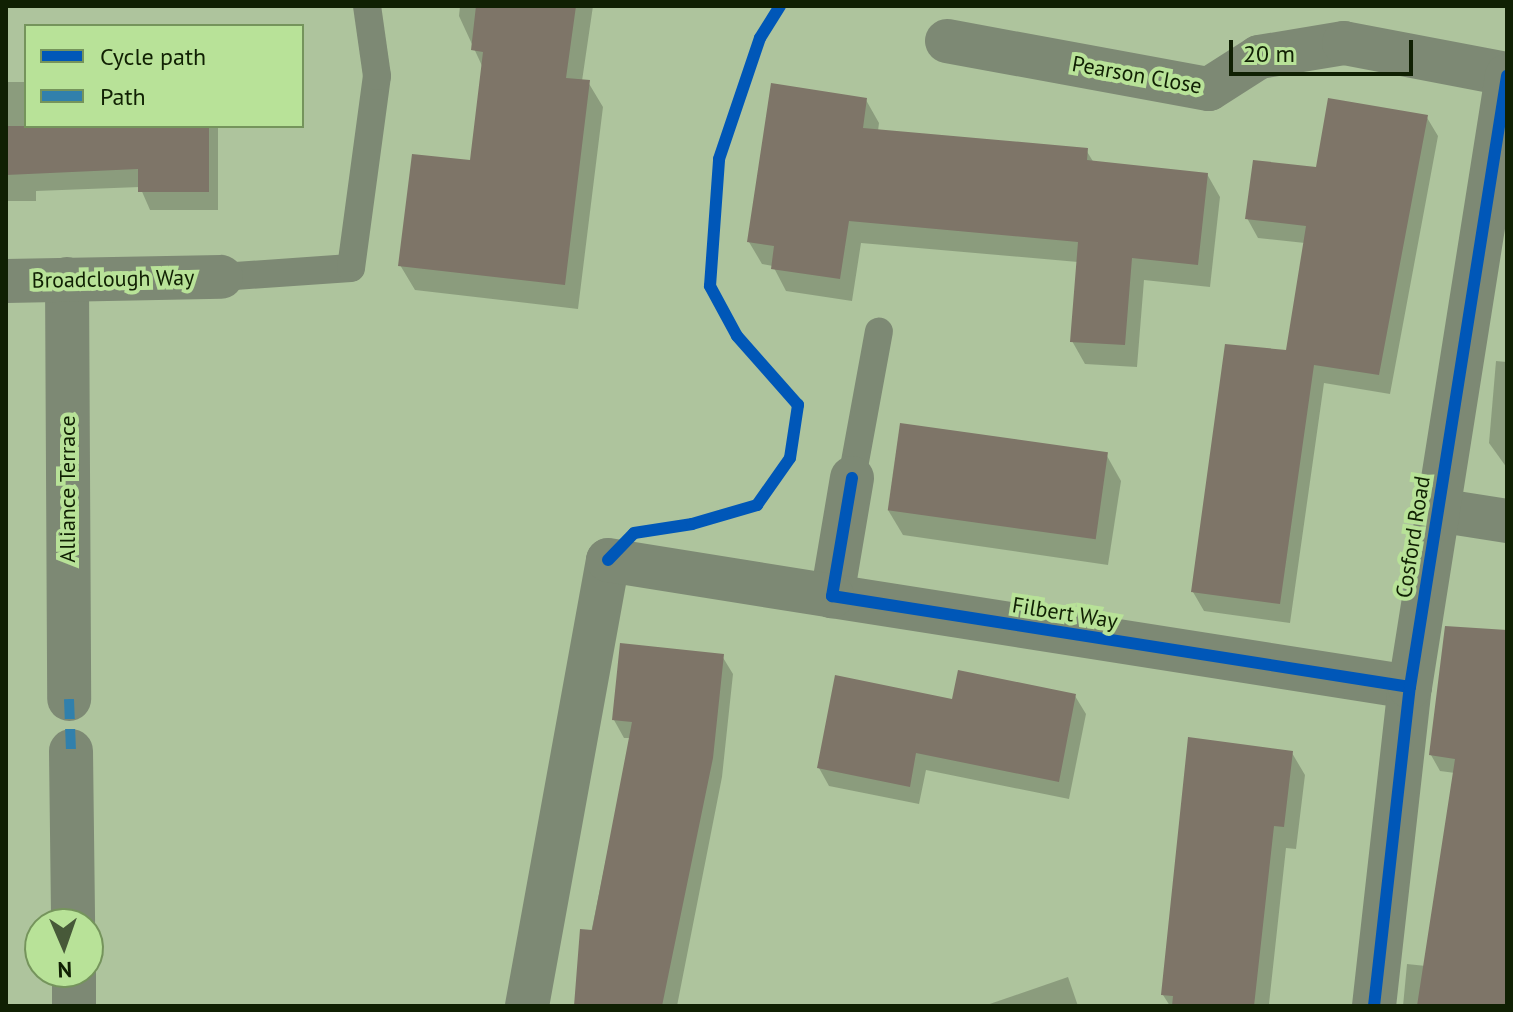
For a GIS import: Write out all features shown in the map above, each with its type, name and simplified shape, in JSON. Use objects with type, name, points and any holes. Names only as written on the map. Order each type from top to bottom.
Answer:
[{"type":"street","name":"Pearson Close","points":[[947,41],[1209,89],[1259,57],[1344,43],[1507,75]]},
{"type":"street","name":"Cosford Road","points":[[1374,1006],[1410,687],[1507,75]]},
{"type":"street","name":"Broadclough Way","points":[[6,281],[221,277]]},
{"type":"street","name":"Alliance Terrace","points":[[67,279],[69,699]]},
{"type":"street","points":[[832,596],[852,478]]},
{"type":"street","points":[[1437,510],[1507,521]]},
{"type":"street","name":"Filbert Way","points":[[527,1006],[608,560],[1410,687]]},
{"type":"street","points":[[71,751],[73,908]]},
{"type":"lane","points":[[221,277],[351,268],[377,76],[367,6]]},
{"type":"lane","points":[[852,478],[879,331]]},
{"type":"building","points":[[476,6],[576,6],[566,78],[590,80],[565,285],[398,266],[412,154],[470,160],[483,52],[471,50]]},
{"type":"building","points":[[771,83],[867,98],[863,128],[1088,148],[1087,160],[1208,173],[1198,265],[1132,258],[1125,345],[1070,342],[1078,242],[849,221],[840,279],[771,269],[774,246],[747,242]]},
{"type":"building","points":[[1328,98],[1428,115],[1379,375],[1314,365],[1280,604],[1191,592],[1225,344],[1286,350],[1306,226],[1245,219],[1253,160],[1316,167]]},
{"type":"building","points":[[6,126],[209,128],[209,192],[138,192],[138,169],[6,175]]},
{"type":"building","points":[[900,423],[1108,452],[1096,539],[888,510]]},
{"type":"building","points":[[1445,626],[1507,630],[1507,1006],[1417,1006],[1455,759],[1429,755]]},
{"type":"building","points":[[620,643],[724,654],[713,758],[662,1006],[574,1006],[580,929],[592,930],[632,722],[612,720]]},
{"type":"building","points":[[958,670],[1076,694],[1059,782],[916,753],[910,787],[817,768],[835,675],[952,699]]},
{"type":"building","points":[[1188,737],[1293,751],[1284,827],[1274,826],[1254,1006],[1172,1006],[1173,996],[1161,995]]},
{"type":"marked path","points":[[69,699],[71,751]]},
{"type":"cycle path","points":[[608,560],[634,533],[692,524],[757,505],[790,458],[798,405],[737,336],[710,286],[719,159],[760,38],[780,6]]},
{"type":"cycle path","points":[[1374,1006],[1410,687],[1507,76]]},
{"type":"cycle path","points":[[852,478],[832,596],[1410,687]]}]
